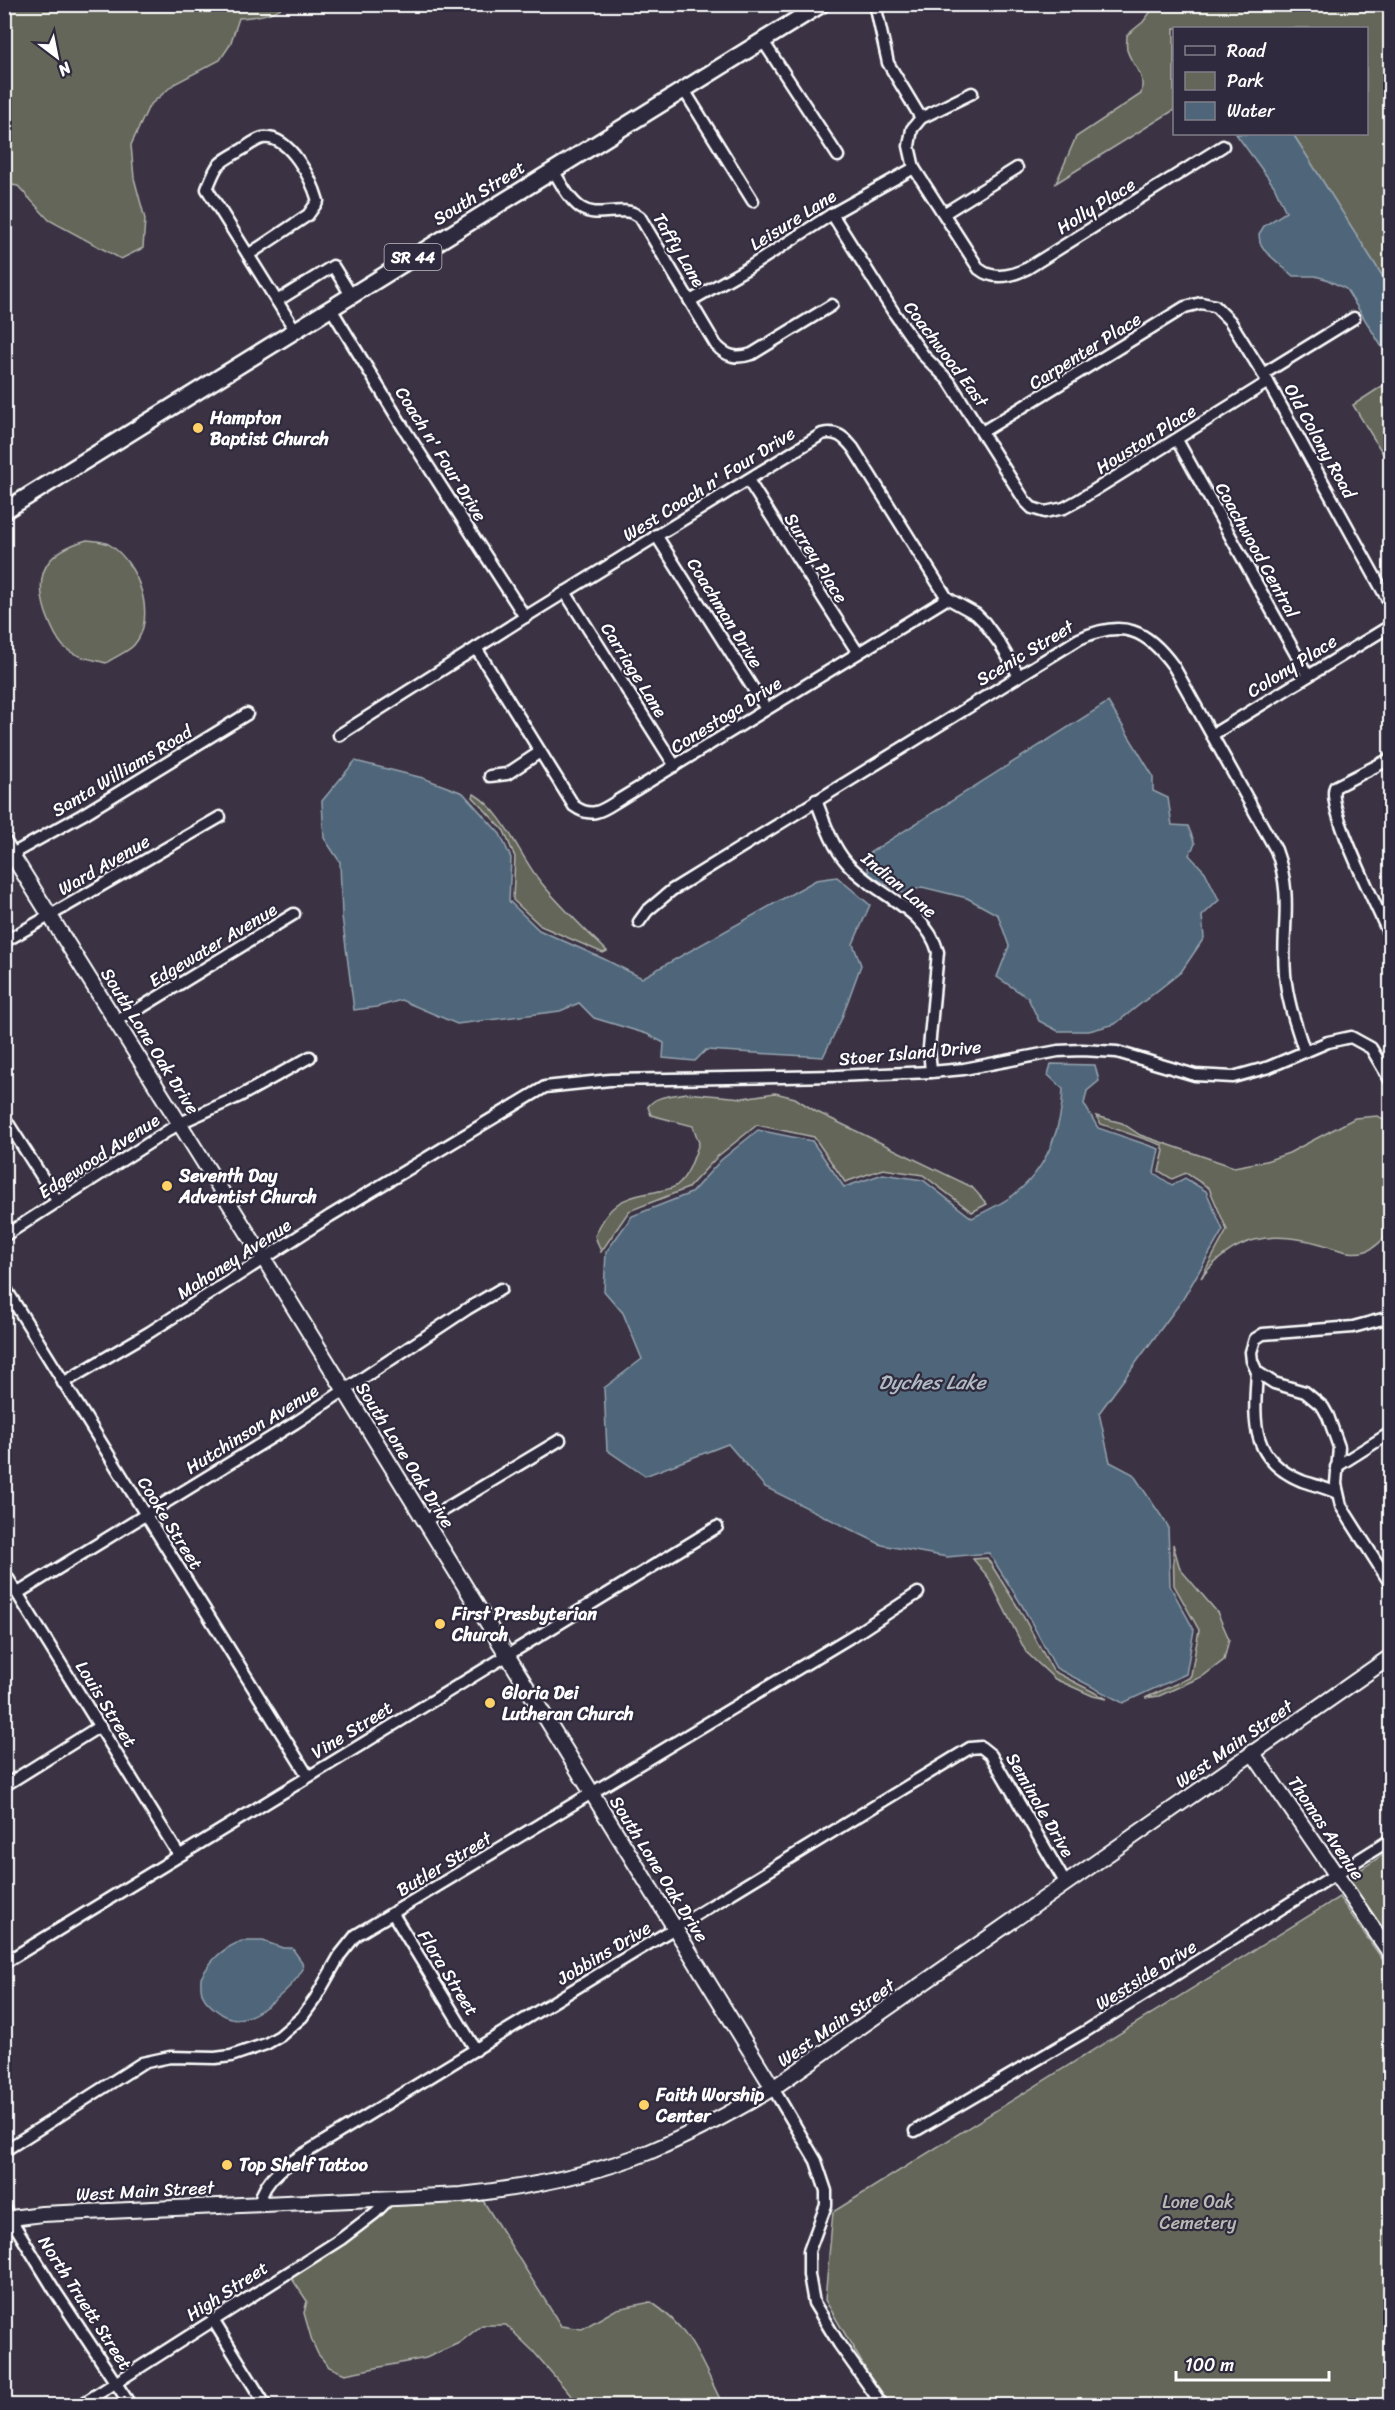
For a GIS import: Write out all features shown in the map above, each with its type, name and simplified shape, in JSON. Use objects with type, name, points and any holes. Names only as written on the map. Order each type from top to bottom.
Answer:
[{"type":"main road","name":"South Street","points":[[4,511],[822,4]]},
{"type":"street","points":[[875,4],[888,63],[921,118]]},
{"type":"street","points":[[762,41],[838,156]]},
{"type":"street","points":[[684,90],[753,201]]},
{"type":"street","points":[[972,93],[921,118],[910,137],[910,157],[914,168],[945,213],[1017,168]]},
{"type":"street","points":[[249,255],[308,215],[318,201],[314,188],[291,150],[283,142],[272,138],[261,138],[217,164],[207,189],[295,330]]},
{"type":"street","name":"Holly Place","points":[[945,213],[982,272],[1005,276],[1028,268],[1223,146]]},
{"type":"street","name":"Leisure Lane","points":[[690,301],[748,268],[832,214],[914,168]]},
{"type":"street","name":"Taffy Lane","points":[[553,170],[573,202],[582,209],[588,212],[626,211],[640,217],[716,345],[733,357],[752,354],[832,305]]},
{"type":"street","name":"Coachwood East","points":[[832,214],[906,330],[924,356],[948,381],[1018,491],[1037,511]]},
{"type":"street","points":[[277,301],[333,266],[351,295]]},
{"type":"street","name":"Carpenter Place","points":[[982,432],[1185,307],[1207,304]]},
{"type":"street","name":"Old Colony Road","points":[[1207,304],[1220,309],[1230,321],[1266,378],[1390,604]]},
{"type":"street","name":"Coach n' Four Drive","points":[[330,308],[525,616]]},
{"type":"street","name":"Houston Place","points":[[1037,511],[1054,512],[1064,508],[1177,440],[1354,318]]},
{"type":"street","name":"West Coach n' Four Drive","points":[[339,735],[525,616],[822,434],[835,433],[844,437],[853,447],[948,598],[976,614],[984,622],[1019,676]]},
{"type":"street","name":"Coachwood Central","points":[[1177,440],[1308,676]]},
{"type":"street","name":"Surrey Place","points":[[748,480],[858,653]]},
{"type":"street","name":"Coachman Drive","points":[[656,536],[766,709]]},
{"type":"street","name":"Carriage Lane","points":[[565,592],[675,766]]},
{"type":"street","name":"Conestoga Drive","points":[[476,648],[574,806],[588,813],[600,811],[948,598]]},
{"type":"street","name":"Colony Place","points":[[1212,735],[1390,626]]},
{"type":"street","name":"Scenic Street","points":[[639,922],[647,910],[672,890],[1019,676],[1092,633],[1104,629],[1126,629],[1150,639],[1174,667],[1276,850],[1282,867],[1287,898],[1284,955],[1286,982],[1293,1017],[1304,1050]]},
{"type":"street","name":"Santa Williams Road","points":[[8,848],[82,815],[247,714]]},
{"type":"street","points":[[490,776],[507,774],[540,752]]},
{"type":"street","points":[[1390,760],[1335,787],[1333,798],[1339,822],[1390,937]]},
{"type":"street","name":"Indian Lane","points":[[816,800],[845,861],[879,891],[921,921],[935,941],[938,952],[929,1048],[931,1072]]},
{"type":"street","name":"Ward Avenue","points":[[4,942],[220,817]]},
{"type":"street","name":"South Lone Oak Drive","points":[[8,848],[345,1390],[773,2088]]},
{"type":"street","name":"Edgewater Avenue","points":[[116,1020],[142,1008],[294,915]]},
{"type":"street","name":"Stoer Island Drive","points":[[545,1087],[610,1080],[931,1072],[964,1069],[1058,1051],[1082,1050],[1118,1052],[1195,1075],[1227,1077],[1269,1067],[1304,1050],[1344,1038],[1358,1040],[1371,1048],[1390,1080]]},
{"type":"street","name":"Edgewood Avenue","points":[[4,1236],[180,1123],[240,1096],[310,1057]]},
{"type":"street","name":"Mahoney Avenue","points":[[63,1383],[150,1332],[330,1216],[545,1087]]},
{"type":"street","points":[[4,1117],[58,1202]]},
{"type":"street","name":"Cooke Street","points":[[4,1286],[308,1776]]},
{"type":"street","name":"Hutchinson Avenue","points":[[18,1593],[345,1390],[467,1309],[501,1290]]},
{"type":"street","points":[[1337,1493],[1288,1474],[1267,1456],[1257,1438],[1255,1399],[1257,1372],[1251,1352],[1255,1339],[1259,1335],[1353,1327],[1390,1317]]},
{"type":"street","points":[[1257,1372],[1274,1383],[1305,1392],[1323,1407],[1337,1437],[1339,1447],[1336,1467],[1337,1493],[1341,1506],[1390,1583]]},
{"type":"street","points":[[1336,1467],[1390,1433]]},
{"type":"street","points":[[425,1521],[560,1440]]},
{"type":"street","name":"Vine Street","points":[[4,1963],[717,1527]]},
{"type":"street","name":"Louis Street","points":[[4,1572],[179,1855]]},
{"type":"street","name":"Butler Street","points":[[4,2151],[142,2063],[170,2057],[231,2056],[266,2044],[280,2036],[308,2008],[349,1942],[356,1935],[857,1633],[918,1593]]},
{"type":"street","name":"West Main Street","points":[[7,2215],[389,2199],[499,2191],[527,2187],[590,2172],[648,2152],[715,2122],[773,2088],[1390,1657]]},
{"type":"street","points":[[4,1786],[100,1726]]},
{"type":"street","name":"Seminole Drive","points":[[981,1746],[991,1755],[1066,1884]]},
{"type":"street","name":"Jobbins Drive","points":[[260,2204],[261,2195],[275,2174],[970,1748],[981,1746]]},
{"type":"street","name":"Thomas Avenue","points":[[1252,1752],[1390,1953]]},
{"type":"street","name":"Westside Drive","points":[[915,2131],[1086,2031],[1390,1840]]},
{"type":"street","name":"Flora Street","points":[[393,1914],[476,2050]]},
{"type":"street","points":[[773,2088],[816,2161],[826,2191],[826,2205],[809,2251],[809,2275],[814,2303],[839,2344],[883,2406]]},
{"type":"street","name":"High Street","points":[[79,2406],[340,2239],[375,2213],[389,2199]]},
{"type":"street","name":"North Truett Street","points":[[7,2215],[131,2406]]},
{"type":"street","points":[[213,2320],[266,2406]]},
{"type":"green space","points":[[4,5],[286,5],[269,13],[239,18],[230,45],[220,60],[174,84],[149,106],[131,145],[134,178],[145,219],[143,248],[121,259],[49,220],[18,186],[5,184]]},
{"type":"green space","points":[[1152,5],[1390,5],[1390,288],[1294,135],[1368,135],[1368,27],[1173,27],[1173,111],[1056,183],[1076,137],[1141,94],[1142,80],[1127,50],[1127,35],[1143,22],[1152,10]]},
{"type":"green space","points":[[1390,381],[1390,465],[1353,405]]},
{"type":"green space","points":[[87,540],[108,544],[120,553],[129,564],[142,591],[144,620],[141,633],[134,645],[106,663],[77,655],[63,646],[51,626],[42,599],[43,575],[53,557],[62,550]]},
{"type":"green space","points":[[474,794],[494,811],[539,880],[607,951],[603,953],[541,926],[513,900],[515,857],[504,831],[473,797]]},
{"type":"green space","points":[[686,1093],[743,1098],[775,1093],[795,1098],[815,1111],[972,1187],[987,1204],[972,1212],[923,1175],[883,1169],[845,1182],[814,1137],[757,1125],[718,1156],[688,1188],[629,1211],[601,1252],[595,1236],[605,1217],[617,1204],[633,1197],[675,1187],[688,1171],[699,1143],[693,1126],[651,1115],[648,1107],[660,1098]]},
{"type":"green space","points":[[1096,1116],[1122,1123],[1140,1135],[1234,1167],[1266,1161],[1289,1153],[1355,1118],[1378,1116],[1390,1124],[1390,1231],[1376,1246],[1360,1252],[1348,1252],[1321,1244],[1286,1238],[1255,1240],[1227,1253],[1201,1278],[1227,1230],[1209,1188],[1186,1173],[1172,1179],[1159,1171],[1164,1151],[1162,1145],[1101,1124]]},
{"type":"green space","points":[[1173,1544],[1180,1569],[1217,1612],[1229,1639],[1224,1660],[1203,1676],[1159,1696],[1145,1698],[1191,1675],[1199,1630],[1174,1585]]},
{"type":"green space","points":[[987,1558],[1019,1609],[1053,1671],[1107,1699],[1093,1696],[1055,1679],[1026,1652],[988,1577],[973,1559]]},
{"type":"green space","points":[[1390,1850],[1390,1944],[1347,1879]]},
{"type":"green space","name":"Lone Oak Cemetery","points":[[1339,1897],[1390,1970],[1390,2405],[891,2405],[868,2373],[825,2300],[833,2212]]},
{"type":"green space","points":[[482,2199],[561,2326],[582,2329],[617,2309],[651,2302],[665,2312],[686,2336],[702,2362],[723,2405],[579,2405],[533,2351],[506,2325],[482,2325],[459,2343],[426,2358],[345,2374],[329,2367],[318,2354],[312,2341],[304,2313],[307,2301],[286,2270],[382,2205]]},
{"type":"water","points":[[1237,135],[1294,135],[1390,288],[1390,360],[1346,289],[1315,276],[1293,276],[1266,252],[1260,243],[1259,234],[1264,226],[1286,212],[1274,186]]},
{"type":"water","points":[[1108,702],[1153,776],[1153,791],[1168,798],[1172,825],[1188,826],[1195,844],[1189,855],[1205,872],[1219,900],[1202,916],[1204,938],[1181,972],[1115,1024],[1089,1031],[1058,1031],[1039,1021],[1028,998],[997,977],[1009,946],[998,915],[967,898],[922,887],[905,894],[869,875],[866,855]]},
{"type":"water","points":[[355,761],[423,778],[463,793],[500,834],[511,858],[509,901],[539,930],[642,978],[816,880],[837,877],[870,905],[853,944],[861,965],[841,1020],[823,1057],[706,1050],[695,1061],[663,1058],[664,1043],[647,1034],[594,1018],[579,1003],[560,1011],[457,1024],[401,1000],[377,1007],[354,1010],[342,916],[340,862],[324,838],[322,801]]},
{"type":"water","name":"Dyches Lake","points":[[1051,1064],[1095,1065],[1099,1081],[1087,1091],[1084,1104],[1098,1128],[1159,1149],[1154,1173],[1172,1185],[1185,1178],[1206,1191],[1223,1230],[1183,1299],[1099,1413],[1110,1462],[1133,1474],[1168,1526],[1170,1586],[1194,1630],[1186,1674],[1123,1703],[1056,1668],[1023,1607],[989,1553],[947,1557],[882,1545],[765,1487],[728,1444],[645,1476],[607,1450],[604,1388],[642,1359],[623,1313],[604,1291],[606,1252],[632,1216],[691,1193],[721,1160],[758,1130],[812,1141],[844,1187],[883,1174],[923,1180],[972,1218],[1012,1196],[1028,1182],[1045,1158],[1060,1117],[1063,1089],[1048,1075]]},
{"type":"water","points":[[242,1941],[263,1941],[283,1948],[292,1948],[302,1962],[303,1969],[274,2001],[255,2014],[234,2019],[220,2013],[205,2000],[201,1978],[218,1955]]},
{"type":"place","name":"Hampton Baptist Church","points":[[198,428]]},
{"type":"place","name":"Seventh Day Adventist Church","points":[[167,1186]]},
{"type":"place","name":"First Presbyterian Church","points":[[440,1624]]},
{"type":"place","name":"Gloria Dei Lutheran Church","points":[[490,1703]]},
{"type":"place","name":"Faith Worship Center","points":[[644,2105]]},
{"type":"place","name":"Top Shelf Tattoo","points":[[227,2165]]}]
